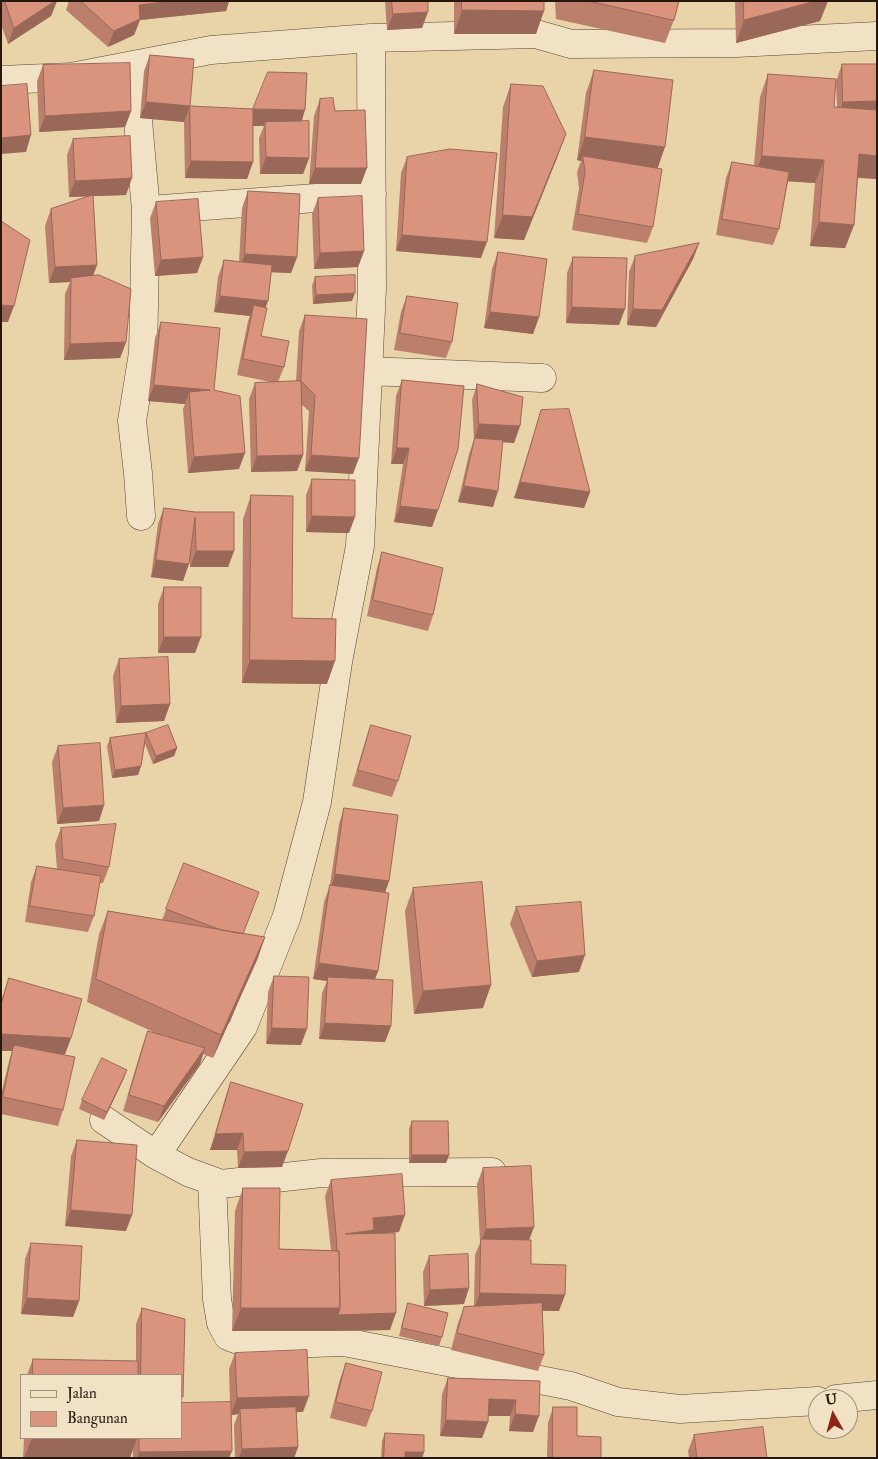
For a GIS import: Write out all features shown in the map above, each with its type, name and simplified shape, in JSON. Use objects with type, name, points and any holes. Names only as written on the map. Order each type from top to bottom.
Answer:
[{"type":"street","points":[[1,80],[72,76],[211,50],[371,38],[536,34],[571,44],[736,43],[877,36]]},
{"type":"street","points":[[156,1155],[243,1027],[287,916],[317,802],[338,662],[360,546],[372,288],[371,38]]},
{"type":"street","points":[[133,65],[146,210],[143,352],[132,421],[141,516]]},
{"type":"street","points":[[146,210],[372,194]]},
{"type":"street","points":[[368,371],[542,378]]},
{"type":"street","points":[[104,1120],[156,1155],[188,1172],[220,1184],[321,1173],[492,1172]]},
{"type":"street","points":[[212,1181],[217,1298],[220,1323],[228,1336],[237,1340],[250,1344],[344,1342],[571,1386],[618,1402],[680,1409],[808,1402]]},
{"type":"street","points":[[858,1397],[877,1395]]},
{"type":"building","points":[[5,1],[55,1],[14,28]]},
{"type":"building","points":[[81,1],[172,1],[139,5],[140,19],[114,31]]},
{"type":"building","points":[[392,1],[428,1],[428,12],[393,14]]},
{"type":"building","points":[[462,1],[544,1],[544,11],[462,10]]},
{"type":"building","points":[[589,1],[679,1],[674,20]]},
{"type":"building","points":[[744,1],[816,1],[744,20]]},
{"type":"building","points":[[150,55],[194,59],[190,106],[146,102]]},
{"type":"building","points":[[130,63],[131,111],[45,116],[43,65]]},
{"type":"building","points":[[842,64],[877,64],[877,101],[843,102]]},
{"type":"building","points":[[594,70],[673,80],[665,147],[585,137]]},
{"type":"building","points":[[268,72],[307,73],[305,110],[253,109]]},
{"type":"building","points":[[768,74],[836,79],[834,107],[877,110],[877,156],[859,154],[854,225],[819,222],[824,160],[762,156]]},
{"type":"building","points":[[27,84],[31,135],[1,138],[1,86]]},
{"type":"building","points":[[511,84],[543,86],[566,134],[532,217],[503,215]]},
{"type":"building","points":[[333,98],[335,111],[365,110],[367,168],[315,168],[320,99]]},
{"type":"building","points":[[190,106],[253,109],[253,162],[191,161]]},
{"type":"building","points":[[309,121],[309,158],[266,157],[265,122]]},
{"type":"building","points":[[130,136],[132,178],[75,181],[73,139]]},
{"type":"building","points":[[450,149],[497,153],[487,242],[402,235],[407,157]]},
{"type":"building","points":[[583,156],[662,169],[653,227],[578,214],[585,172]]},
{"type":"building","points":[[732,162],[789,172],[779,229],[722,219]]},
{"type":"building","points":[[248,191],[300,194],[297,257],[245,254]]},
{"type":"building","points":[[93,195],[97,265],[55,267],[51,209]]},
{"type":"building","points":[[362,196],[364,251],[320,253],[318,198]]},
{"type":"building","points":[[198,199],[203,257],[161,260],[156,202]]},
{"type":"building","points":[[1,221],[30,240],[14,306],[1,305]]},
{"type":"building","points":[[699,243],[662,310],[633,309],[635,256]]},
{"type":"building","points":[[498,252],[547,259],[539,317],[490,312]]},
{"type":"building","points":[[573,257],[627,258],[625,309],[572,307]]},
{"type":"building","points":[[224,260],[272,265],[268,301],[220,296]]},
{"type":"building","points":[[99,275],[131,289],[126,342],[70,344],[71,278]]},
{"type":"building","points":[[355,275],[355,293],[316,295],[315,277]]},
{"type":"building","points":[[407,296],[458,303],[452,342],[400,333]]},
{"type":"building","points":[[254,305],[267,308],[261,336],[289,341],[284,367],[243,359]]},
{"type":"building","points":[[305,315],[367,319],[359,458],[311,455],[315,395],[301,381]]},
{"type":"building","points":[[161,322],[220,328],[214,390],[240,396],[245,453],[194,457],[189,392],[210,390],[154,385]]},
{"type":"building","points":[[402,380],[464,386],[458,449],[438,510],[400,506],[409,448],[397,448]]},
{"type":"building","points":[[301,381],[303,455],[257,456],[255,383]]},
{"type":"building","points":[[477,384],[523,397],[520,426],[479,424]]},
{"type":"building","points":[[569,409],[590,492],[520,482],[541,410]]},
{"type":"building","points":[[475,438],[503,440],[498,491],[464,486]]},
{"type":"building","points":[[312,479],[355,480],[355,517],[312,516]]},
{"type":"building","points":[[251,495],[293,496],[292,618],[336,619],[335,661],[250,660]]},
{"type":"building","points":[[164,508],[195,512],[234,512],[234,551],[196,551],[195,517],[189,564],[156,560]]},
{"type":"building","points":[[382,552],[443,568],[433,615],[373,600]]},
{"type":"building","points":[[164,587],[201,587],[201,637],[164,637]]},
{"type":"building","points":[[168,657],[170,704],[121,706],[119,659]]},
{"type":"building","points":[[168,725],[177,748],[156,756],[146,733]]},
{"type":"building","points":[[371,725],[411,736],[398,781],[358,770]]},
{"type":"building","points":[[146,733],[141,766],[115,770],[110,738]]},
{"type":"building","points":[[100,743],[104,805],[63,808],[58,746]]},
{"type":"building","points":[[344,808],[398,815],[389,881],[335,874]]},
{"type":"building","points":[[116,824],[109,867],[63,859],[61,828]]},
{"type":"building","points":[[184,863],[259,892],[243,934],[221,930],[166,909]]},
{"type":"building","points":[[37,866],[101,876],[94,916],[30,906]]},
{"type":"building","points":[[482,882],[491,985],[423,991],[413,888]]},
{"type":"building","points":[[330,885],[389,893],[378,971],[319,963]]},
{"type":"building","points":[[581,902],[585,955],[537,961],[516,907]]},
{"type":"building","points":[[108,911],[265,937],[221,1035],[96,979]]},
{"type":"building","points":[[274,976],[309,977],[307,1029],[272,1028]]},
{"type":"building","points":[[328,977],[393,980],[391,1026],[325,1023]]},
{"type":"building","points":[[9,978],[82,999],[71,1038],[1,1034],[1,1005]]},
{"type":"building","points":[[148,1031],[205,1048],[164,1106],[129,1095]]},
{"type":"building","points":[[14,1045],[75,1057],[63,1110],[3,1097]]},
{"type":"building","points":[[102,1058],[127,1070],[107,1112],[82,1100]]},
{"type":"building","points":[[231,1082],[303,1104],[288,1151],[244,1152],[243,1133],[216,1134]]},
{"type":"building","points":[[412,1121],[448,1121],[449,1155],[412,1155]]},
{"type":"building","points":[[77,1140],[137,1145],[132,1215],[71,1210]]},
{"type":"building","points":[[531,1166],[534,1227],[486,1229],[483,1168]]},
{"type":"building","points":[[402,1174],[405,1215],[373,1218],[374,1230],[345,1234],[395,1233],[396,1313],[338,1315],[340,1308],[339,1251],[337,1251],[331,1180]]},
{"type":"building","points":[[243,1188],[280,1188],[279,1249],[339,1251],[340,1308],[241,1308]]},
{"type":"building","points":[[481,1239],[531,1240],[531,1264],[566,1265],[565,1295],[480,1293]]},
{"type":"building","points":[[31,1243],[82,1246],[79,1301],[27,1298]]},
{"type":"building","points":[[468,1254],[469,1288],[430,1290],[429,1256]]},
{"type":"building","points":[[408,1303],[448,1313],[442,1337],[402,1328]]},
{"type":"building","points":[[542,1303],[544,1355],[457,1333],[464,1307]]},
{"type":"building","points":[[142,1308],[185,1319],[183,1397],[182,1374],[141,1374]]},
{"type":"building","points":[[307,1350],[309,1396],[237,1398],[235,1353]]},
{"type":"building","points":[[33,1359],[138,1361],[138,1374],[33,1374]]},
{"type":"building","points":[[346,1363],[382,1372],[372,1411],[336,1402]]},
{"type":"building","points":[[448,1378],[540,1381],[539,1416],[515,1414],[516,1400],[489,1399],[488,1422],[446,1420]]},
{"type":"building","points":[[231,1402],[232,1451],[139,1452],[139,1439],[182,1439],[182,1403]]},
{"type":"building","points":[[296,1407],[298,1447],[242,1449],[240,1409]]},
{"type":"building","points":[[553,1407],[577,1407],[577,1436],[601,1437],[601,1458],[553,1458]]},
{"type":"building","points":[[763,1427],[767,1458],[697,1458],[694,1435]]},
{"type":"building","points":[[385,1433],[424,1435],[424,1452],[405,1452],[405,1458],[384,1458]]}]
